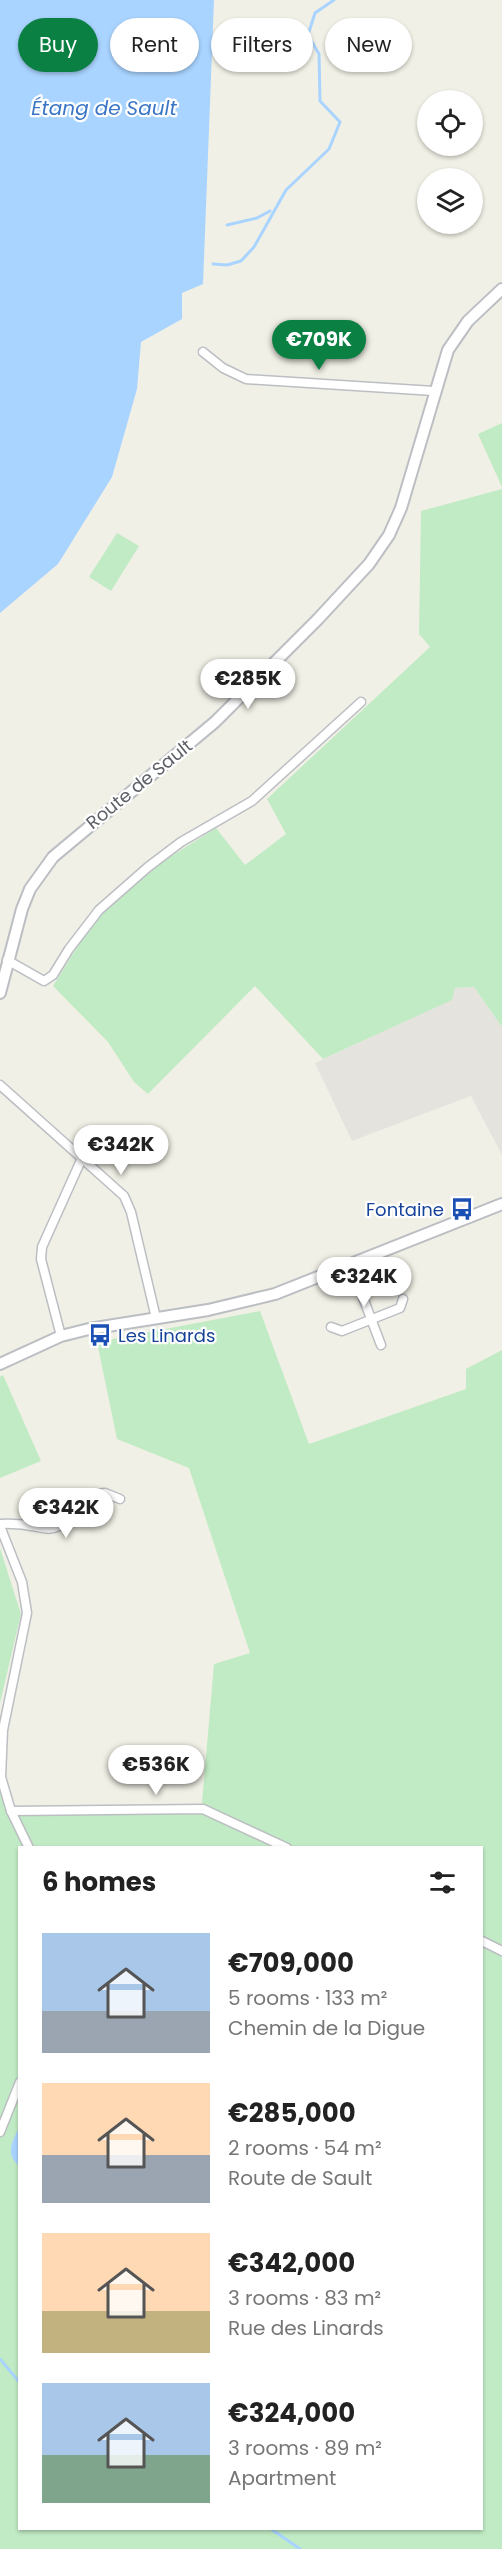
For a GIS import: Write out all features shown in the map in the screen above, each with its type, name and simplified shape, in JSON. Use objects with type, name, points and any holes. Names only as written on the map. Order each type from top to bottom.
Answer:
[{"type":"street","name":"Route de Sault","points":[[0,993],[7,960],[30,889],[53,857],[215,722],[318,619],[369,564],[389,535],[401,508],[448,350],[468,321],[502,289]]},
{"type":"street","points":[[203,352],[223,368],[246,379],[434,391]]},
{"type":"street","points":[[7,960],[44,981],[53,975],[69,949],[99,910],[148,867],[181,842],[252,801],[361,702]]},
{"type":"street","points":[[0,1085],[123,1196],[128,1204],[156,1318]]},
{"type":"street","points":[[61,1336],[41,1259],[42,1247],[82,1158]]},
{"type":"street","points":[[0,1364],[61,1336],[89,1329],[208,1310],[275,1294],[351,1266],[502,1204]]},
{"type":"street","points":[[351,1266],[381,1345]]},
{"type":"street","points":[[331,1327],[342,1331],[400,1308],[403,1299]]},
{"type":"street","points":[[28,1846],[11,1811],[1,1777],[3,1730],[27,1613],[22,1582],[0,1525],[53,1529],[69,1520],[90,1495],[105,1493],[120,1499]]},
{"type":"street","points":[[11,1811],[203,1809],[283,1846]]},
{"type":"street","points":[[483,1942],[502,1952]]},
{"type":"street","points":[[0,2132],[18,2087]]},
{"type":"shaded area","points":[[474,987],[502,1027],[502,1155],[471,1096],[352,1141],[315,1063],[451,1000],[455,988]]},
{"type":"green space","points":[[502,423],[502,487],[478,434]]},
{"type":"green space","points":[[502,489],[502,1027],[474,987],[455,988],[452,1000],[323,1059],[255,986],[148,1094],[134,1082],[108,1042],[53,986],[102,907],[154,867],[216,828],[245,865],[286,834],[267,799],[430,647],[419,634],[421,511]]},
{"type":"green space","points":[[117,533],[139,546],[111,591],[89,577]]},
{"type":"green space","points":[[260,1311],[309,1444],[466,1389],[466,1369],[502,1350],[502,2549],[0,2549],[0,1788],[9,1807],[201,1814],[214,1664],[250,1653],[189,1468],[117,1439],[97,1342]]},
{"type":"green space","points":[[3,1375],[41,1461],[0,1478],[0,1377]]},
{"type":"green space","points":[[0,1548],[21,1614],[0,1703]]},
{"type":"water","name":"Étang de Sault","points":[[0,0],[214,0],[213,18],[211,18],[211,72],[203,284],[182,293],[182,319],[141,342],[137,389],[112,477],[58,564],[0,613]]},
{"type":"water","points":[[18,2129],[18,2165],[12,2157],[12,2143]]},
{"type":"waterway","points":[[213,264],[227,265],[241,261],[254,247],[286,190],[329,149],[340,122],[320,101],[319,54],[308,35],[315,13],[334,0]]},
{"type":"waterway","points":[[227,225],[257,218],[270,211]]},
{"type":"waterway","points":[[0,2359],[18,2381]]},
{"type":"waterway","points":[[272,2530],[300,2549]]},
{"type":"place","name":"Fontaine","points":[[462,1209]]},
{"type":"place","name":"Les Linards","points":[[100,1335]]}]
